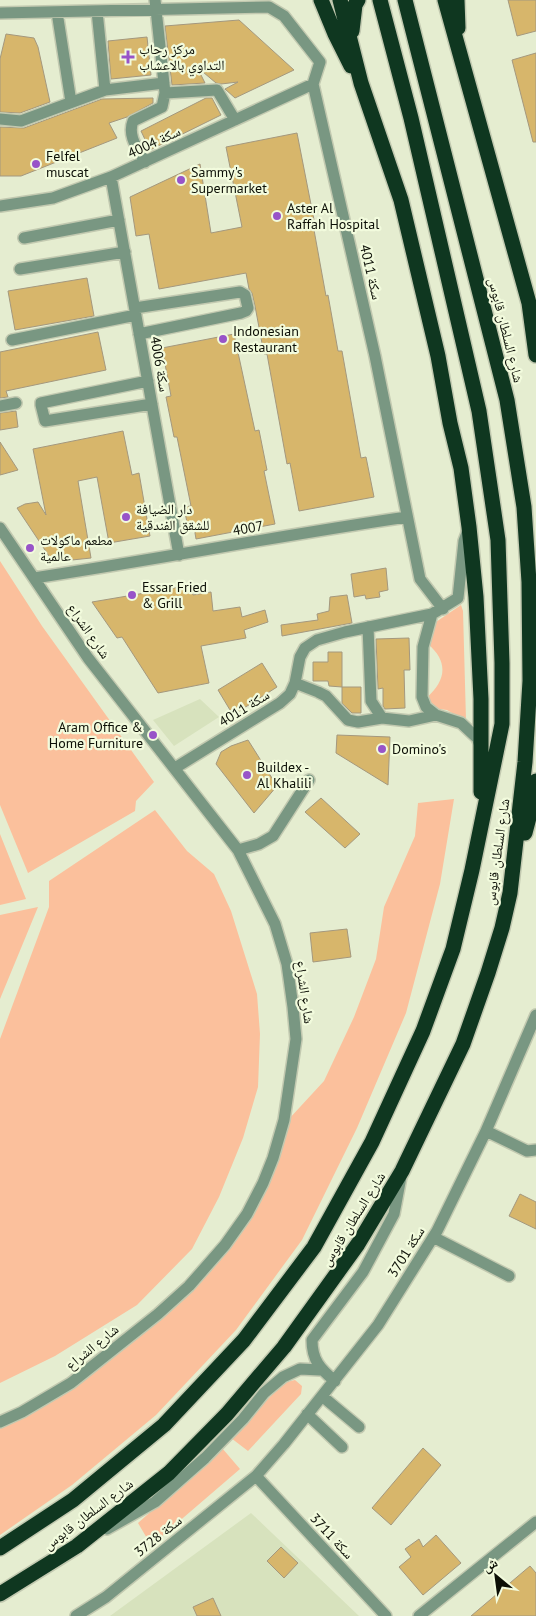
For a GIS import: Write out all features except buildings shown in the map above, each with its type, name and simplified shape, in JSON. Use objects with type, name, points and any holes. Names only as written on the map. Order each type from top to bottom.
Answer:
[{"type":"highway","points":[[321,0],[341,47],[360,83]]},
{"type":"highway","points":[[340,0],[360,83],[401,200],[438,356],[450,423],[461,468],[476,597],[481,698],[482,783],[472,870]]},
{"type":"highway","points":[[351,42],[355,6],[358,0]]},
{"type":"highway","name":"شارع السلطان قابوس","points":[[0,1548],[73,1500],[164,1425],[244,1340],[314,1247],[372,1142],[423,1032],[453,949],[472,870],[502,724],[498,540],[479,412],[411,118],[380,0]]},
{"type":"highway","name":"شارع السلطان قابوس","points":[[0,1594],[77,1546],[169,1473],[227,1414],[284,1347],[326,1290],[358,1244],[402,1171],[463,1044],[488,973],[510,893],[525,762],[530,680],[529,582],[524,507],[507,400],[405,0]]},
{"type":"highway","points":[[434,0],[458,47]]},
{"type":"highway","points":[[445,0],[528,303],[536,355]]},
{"type":"highway","points":[[457,0],[458,47]]},
{"type":"highway","points":[[510,893],[533,802],[536,781]]},
{"type":"street","points":[[0,14],[97,11],[156,5],[164,88],[162,107],[133,121],[131,126],[131,136],[145,162]]},
{"type":"street","name":"سكة 4011","points":[[156,5],[269,7],[284,16],[320,62],[314,84],[375,356],[420,579],[443,609]]},
{"type":"street","points":[[97,11],[104,90]]},
{"type":"street","points":[[57,12],[71,102]]},
{"type":"street","name":"سكة 4004","points":[[0,206],[53,198],[111,178],[314,84]]},
{"type":"street","points":[[0,119],[21,121],[104,90],[164,88],[217,90],[235,120]]},
{"type":"street","name":"سكة 4006","points":[[111,178],[179,556]]},
{"type":"street","points":[[24,238],[119,220]]},
{"type":"street","points":[[20,270],[125,252]]},
{"type":"street","points":[[12,340],[135,312],[240,292],[244,295],[248,308],[241,313],[139,334]]},
{"type":"street","points":[[148,381],[41,403],[41,405],[45,421],[152,404]]},
{"type":"street","points":[[0,406],[16,402]]},
{"type":"street","name":"4007","points":[[34,578],[179,556],[347,526],[407,518]]},
{"type":"street","name":"سكة 4011","points":[[175,768],[280,703],[290,694],[295,683],[300,657],[305,648],[317,640],[344,632],[432,614],[443,609],[458,598],[464,541],[469,527]]},
{"type":"street","name":"شارع الشراع","points":[[0,528],[88,658],[238,850],[275,924],[288,964],[296,1039],[284,1120],[273,1158],[247,1214],[225,1245],[189,1286],[158,1314],[71,1383],[22,1412],[0,1422]]},
{"type":"street","points":[[432,614],[423,647],[422,697],[426,707],[436,715],[461,723],[477,738],[481,750]]},
{"type":"street","points":[[368,628],[371,701],[382,718]]},
{"type":"street","points":[[295,683],[326,696],[348,720],[358,722],[382,718],[409,721],[436,715]]},
{"type":"street","points":[[238,850],[267,841],[273,836],[309,780]]},
{"type":"street","name":"سكة 3701","points":[[256,1476],[335,1381],[378,1325],[433,1237],[486,1131],[536,1015]]},
{"type":"street","points":[[486,1131],[527,1151],[536,1150]]},
{"type":"street","points":[[335,1381],[320,1370],[312,1351],[312,1340],[363,1272],[394,1214],[402,1171]]},
{"type":"street","points":[[433,1237],[509,1276]]},
{"type":"street","points":[[77,1546],[155,1502],[205,1458],[243,1419],[264,1393],[283,1377],[300,1369],[320,1370]]},
{"type":"street","points":[[322,1396],[359,1427]]},
{"type":"street","points":[[307,1414],[342,1447]]},
{"type":"street","name":"سكة 3728","points":[[76,1616],[106,1597],[256,1476]]},
{"type":"street","name":"سكة 3711","points":[[256,1476],[386,1616]]},
{"type":"street","points":[[420,1616],[536,1522]]},
{"type":"shaded area","points":[[0,561],[42,626],[154,782],[136,801],[135,811],[28,873],[0,805]]},
{"type":"shaded area","points":[[461,605],[463,611],[466,720],[447,710],[432,708],[426,698],[438,685],[442,671],[439,658],[428,644],[433,624]]},
{"type":"shaded area","points":[[200,699],[219,717],[174,746],[153,720]]},
{"type":"shaded area","points":[[454,799],[440,884],[406,1013],[357,1128],[302,1240],[236,1330],[156,1415],[72,1485],[0,1535],[0,1427],[73,1387],[228,1248],[288,1120],[324,1081],[354,1017],[376,959],[384,907],[415,836],[418,803]]},
{"type":"shaded area","points":[[155,810],[187,851],[214,874],[231,911],[257,994],[260,1034],[258,1087],[243,1138],[219,1197],[192,1249],[137,1305],[55,1356],[0,1383],[0,1039],[49,907],[49,881]]},
{"type":"shaded area","points":[[0,834],[26,899],[0,905]]},
{"type":"shaded area","points":[[38,907],[0,999],[0,915]]},
{"type":"shaded area","points":[[295,1380],[302,1386],[301,1394],[248,1451],[231,1438],[283,1383]]},
{"type":"shaded area","points":[[222,1448],[240,1469],[162,1536],[148,1540],[138,1523]]},
{"type":"shaded area","points":[[251,1513],[359,1616],[110,1616]]},
{"type":"place","name":"مركز رحاب التداوي بالاعشاب","points":[[128,57]]},
{"type":"place","name":"Felfel muscat","points":[[36,164]]},
{"type":"place","name":"Sammy's Supermarket","points":[[181,180]]},
{"type":"place","name":"Aster Al Raffah Hospital","points":[[277,216]]},
{"type":"place","name":"Indonesian Restaurant","points":[[223,339]]},
{"type":"place","name":"دار الضيافة للشقق الفندقية","points":[[126,517]]},
{"type":"place","name":"مطعم ماكولات عالمية","points":[[30,548]]},
{"type":"place","name":"Essar Fried & Grill","points":[[132,595]]},
{"type":"place","name":"Aram Office & Home Furniture","points":[[153,735]]},
{"type":"place","name":"Domino's","points":[[382,749]]},
{"type":"place","name":"Buildex - Al Khalili","points":[[247,775]]}]
